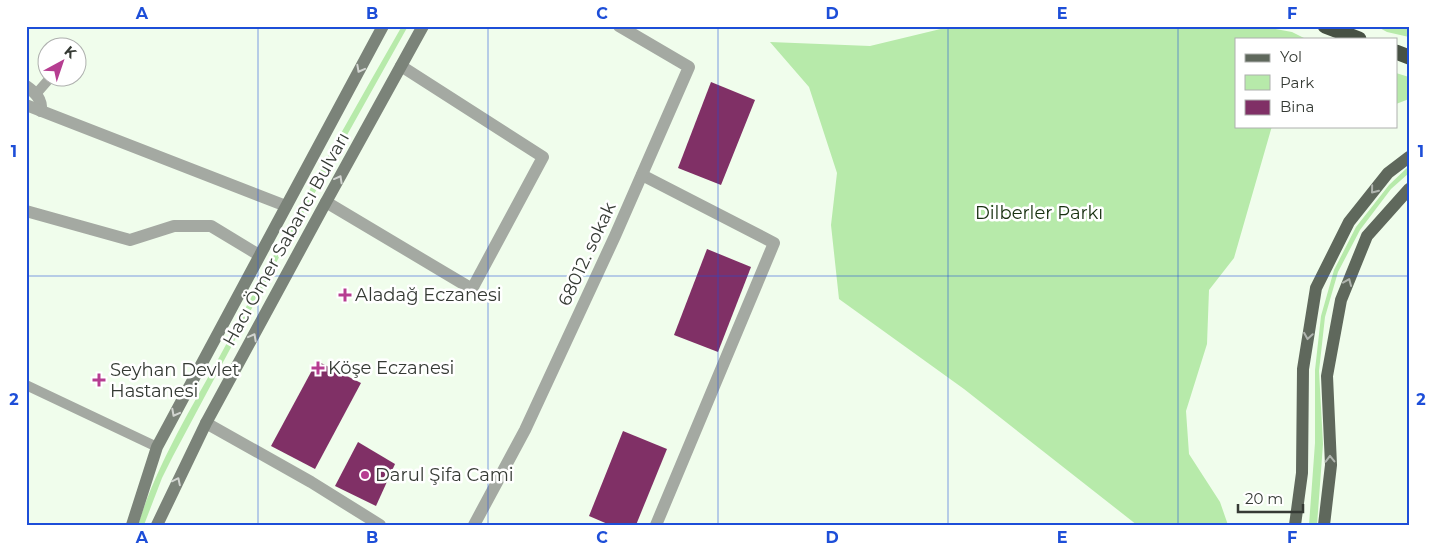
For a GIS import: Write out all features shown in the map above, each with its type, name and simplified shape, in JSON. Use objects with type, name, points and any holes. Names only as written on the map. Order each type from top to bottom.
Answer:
[{"type":"highway","points":[[1325,26],[1356,38]]},
{"type":"main road","name":"Hacı Ömer Sabancı Bulvarı","points":[[132,525],[157,447],[383,26]]},
{"type":"main road","name":"Hacı Ömer Sabancı Bulvarı","points":[[157,525],[206,424],[423,26]]},
{"type":"main road","points":[[1295,525],[1302,474],[1303,368],[1316,288],[1348,222],[1388,173],[1409,157]]},
{"type":"main road","points":[[1324,525],[1331,465],[1327,376],[1341,300],[1367,236],[1409,189]]},
{"type":"street","name":"68012. sokak","points":[[474,525],[524,430],[615,236],[689,67],[619,26]]},
{"type":"street","points":[[326,202],[472,289],[543,157],[401,66]]},
{"type":"street","points":[[31,90],[41,104],[41,111]]},
{"type":"street","points":[[26,105],[286,206]]},
{"type":"street","points":[[642,175],[774,243],[656,525]]},
{"type":"street","points":[[26,211],[130,240],[174,226],[210,226],[259,255]]},
{"type":"street","points":[[206,424],[311,482],[380,525]]},
{"type":"lane","points":[[26,385],[157,447]]},
{"type":"green space","points":[[402,26],[408,26],[285,246],[173,456],[162,478],[144,525],[138,525],[156,477],[178,431],[357,104]]},
{"type":"green space","name":"Dilberler Parkı","points":[[953,26],[1258,26],[1292,32],[1304,38],[1235,38],[1235,128],[1271,128],[1234,258],[1209,290],[1207,344],[1186,411],[1189,454],[1220,502],[1228,525],[1137,525],[964,389],[839,299],[831,225],[837,173],[809,87],[770,42],[870,46]]},
{"type":"green space","points":[[1376,26],[1409,26],[1409,37],[1387,32]]},
{"type":"green space","points":[[1398,74],[1409,77],[1409,99],[1398,103]]},
{"type":"green space","points":[[1409,166],[1409,173],[1391,189],[1360,230],[1338,272],[1325,317],[1319,371],[1323,444],[1317,525],[1309,525],[1315,443],[1315,370],[1321,316],[1334,270],[1356,227],[1389,185]]},
{"type":"building","points":[[711,82],[755,100],[721,185],[678,168]]},
{"type":"building","points":[[707,249],[751,267],[718,352],[674,335]]},
{"type":"building","points":[[317,361],[361,383],[315,469],[271,446]]},
{"type":"building","points":[[623,431],[667,449],[636,525],[610,525],[589,516]]},
{"type":"building","name":"Darul Şifa Cami","points":[[358,442],[395,464],[376,506],[335,486]]},
{"type":"place","name":"Aladağ Eczanesi","points":[[345,295]]},
{"type":"place","name":"Köşe Eczanesi","points":[[318,368]]},
{"type":"place","name":"Seyhan Devlet Hastanesi","points":[[99,380]]},
{"type":"place","name":"Darul Şifa Cami","points":[[365,475]]}]
